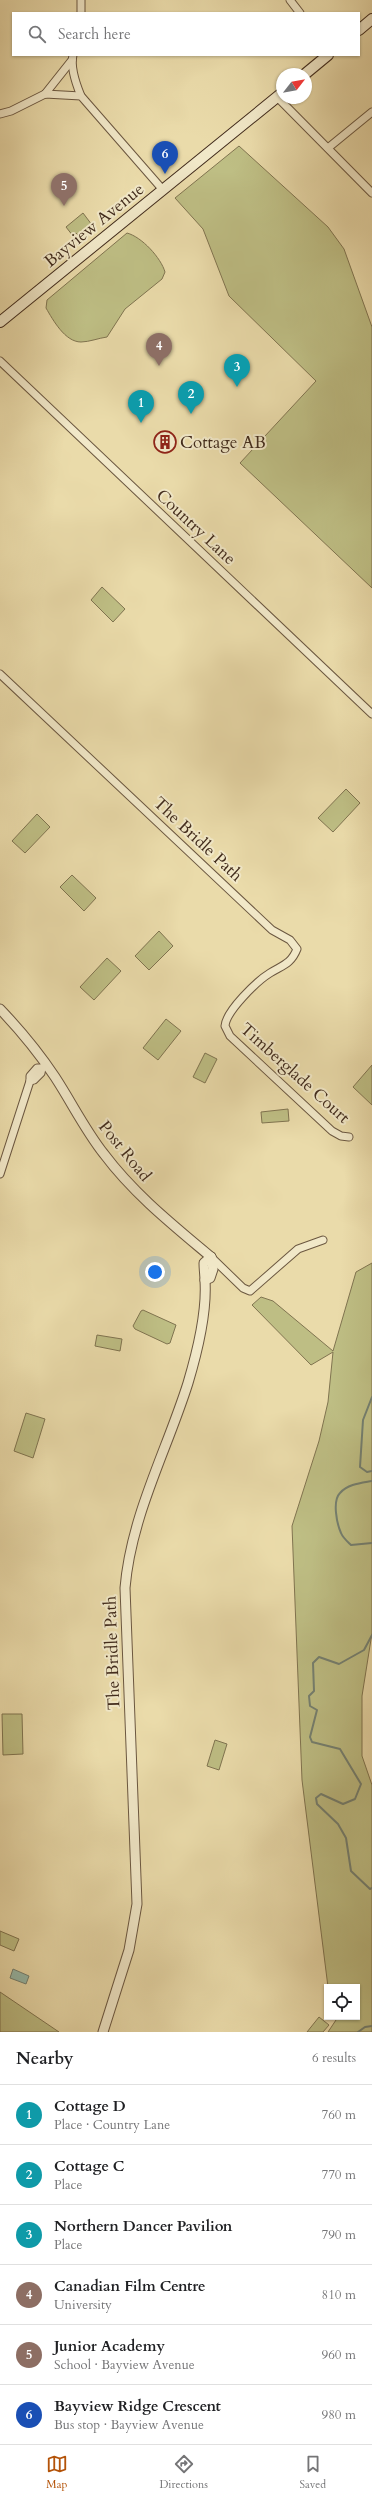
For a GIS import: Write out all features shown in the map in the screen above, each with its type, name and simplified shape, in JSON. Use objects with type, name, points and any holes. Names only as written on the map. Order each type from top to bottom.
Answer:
[{"type":"main road","points":[[360,29],[372,19]]},
{"type":"main road","points":[[312,68],[327,56]]},
{"type":"main road","name":"Bayview Avenue","points":[[0,322],[276,97]]},
{"type":"street","points":[[81,0],[81,12]]},
{"type":"street","points":[[290,0],[299,12]]},
{"type":"street","points":[[0,114],[11,111],[45,94],[73,58]]},
{"type":"street","points":[[73,58],[75,83],[81,96],[163,190]]},
{"type":"street","points":[[45,94],[81,96]]},
{"type":"street","points":[[287,104],[372,193]]},
{"type":"street","points":[[328,148],[372,112]]},
{"type":"street","name":"Country Lane","points":[[0,362],[372,714]]},
{"type":"street","name":"The Bridle Path","points":[[0,674],[272,930],[290,940],[297,949],[293,958],[286,965],[270,972],[255,986],[227,1016],[225,1026]]},
{"type":"street","name":"Post Road","points":[[0,1009],[18,1027],[93,1140],[122,1176],[138,1194],[211,1257],[243,1288],[250,1291],[298,1249],[323,1240]]},
{"type":"street","name":"Timberglade Court","points":[[225,1026],[230,1036],[332,1130],[341,1136],[349,1137]]},
{"type":"street","points":[[0,1174],[30,1081],[30,1076],[37,1068],[44,1066]]},
{"type":"street","name":"The Bridle Path","points":[[103,2032],[128,1950],[137,1904],[125,1588],[127,1568],[134,1533],[188,1381],[197,1349],[205,1280],[210,1278],[213,1269],[211,1257]]},
{"type":"green space","points":[[239,146],[328,227],[344,249],[372,327],[372,588],[240,463],[316,381],[229,296],[203,229],[175,198]]},
{"type":"green space","points":[[83,213],[92,225],[79,236],[76,233],[73,236],[66,227]]},
{"type":"green space","points":[[127,233],[145,243],[155,255],[163,266],[165,272],[162,279],[125,309],[107,337],[81,342],[75,341],[60,330],[46,308],[47,300]]},
{"type":"green space","points":[[102,587],[125,609],[113,622],[91,600]]},
{"type":"green space","points":[[346,789],[360,803],[333,832],[318,818]]},
{"type":"green space","points":[[37,814],[50,827],[25,853],[12,841]]},
{"type":"green space","points":[[72,875],[96,898],[84,911],[60,887]]},
{"type":"green space","points":[[159,931],[173,946],[149,970],[135,956]]},
{"type":"green space","points":[[107,958],[121,971],[94,1000],[80,987]]},
{"type":"green space","points":[[166,1019],[181,1031],[158,1060],[143,1048]]},
{"type":"green space","points":[[205,1053],[217,1059],[205,1083],[193,1077]]},
{"type":"green space","points":[[372,1065],[372,1105],[353,1087]]},
{"type":"green space","points":[[288,1109],[289,1121],[262,1123],[261,1112]]},
{"type":"green space","points":[[372,1263],[372,1633],[362,1696],[362,1756],[372,1785],[372,2032],[328,2032],[336,2020],[360,2020],[360,1984],[328,1984],[302,1780],[292,1526],[319,1441],[328,1402],[333,1352],[311,1365],[252,1305],[261,1297],[273,1301],[333,1351],[356,1272]]},
{"type":"green space","points":[[143,1310],[176,1325],[170,1343],[167,1344],[135,1329],[133,1326]]},
{"type":"green space","points":[[97,1335],[122,1339],[120,1351],[95,1346]]},
{"type":"green space","points":[[26,1413],[45,1419],[33,1458],[14,1451]]},
{"type":"green space","points":[[2,1714],[22,1714],[23,1754],[3,1755]]},
{"type":"green space","points":[[215,1740],[227,1744],[219,1770],[207,1766]]},
{"type":"green space","points":[[0,1931],[19,1939],[14,1951],[0,1945]]},
{"type":"green space","points":[[0,1992],[59,2032],[0,2032]]},
{"type":"green space","points":[[319,2017],[329,2025],[323,2032],[307,2032]]},
{"type":"shaded area","points":[[13,1969],[29,1976],[26,1984],[10,1978]]},
{"type":"waterway","points":[[372,1397],[363,1420],[360,1467],[367,1472],[372,1471]]},
{"type":"waterway","points":[[372,1481],[355,1484],[343,1490],[336,1501],[339,1529],[347,1541],[351,1545],[372,1543]]},
{"type":"waterway","points":[[372,1635],[364,1650],[339,1664],[319,1657],[313,1663],[314,1691],[309,1696],[310,1706],[317,1710],[310,1737],[312,1742],[340,1749],[361,1784],[355,1799],[343,1804],[321,1794],[316,1798],[317,1804],[338,1824],[346,1838],[351,1871],[370,1889],[372,1888]]},
{"type":"waterway","points":[[358,2032],[365,2027],[372,2026]]},
{"type":"place","name":"Bayview Ridge Crescent","points":[[165,174]]},
{"type":"place","name":"Junior Academy","points":[[64,206]]},
{"type":"place","name":"Canadian Film Centre","points":[[159,366]]},
{"type":"place","name":"Northern Dancer Pavilion","points":[[237,387]]},
{"type":"place","name":"Cottage C","points":[[191,414]]},
{"type":"place","name":"Cottage D","points":[[141,423]]},
{"type":"place","name":"Cottage AB","points":[[165,442]]}]
